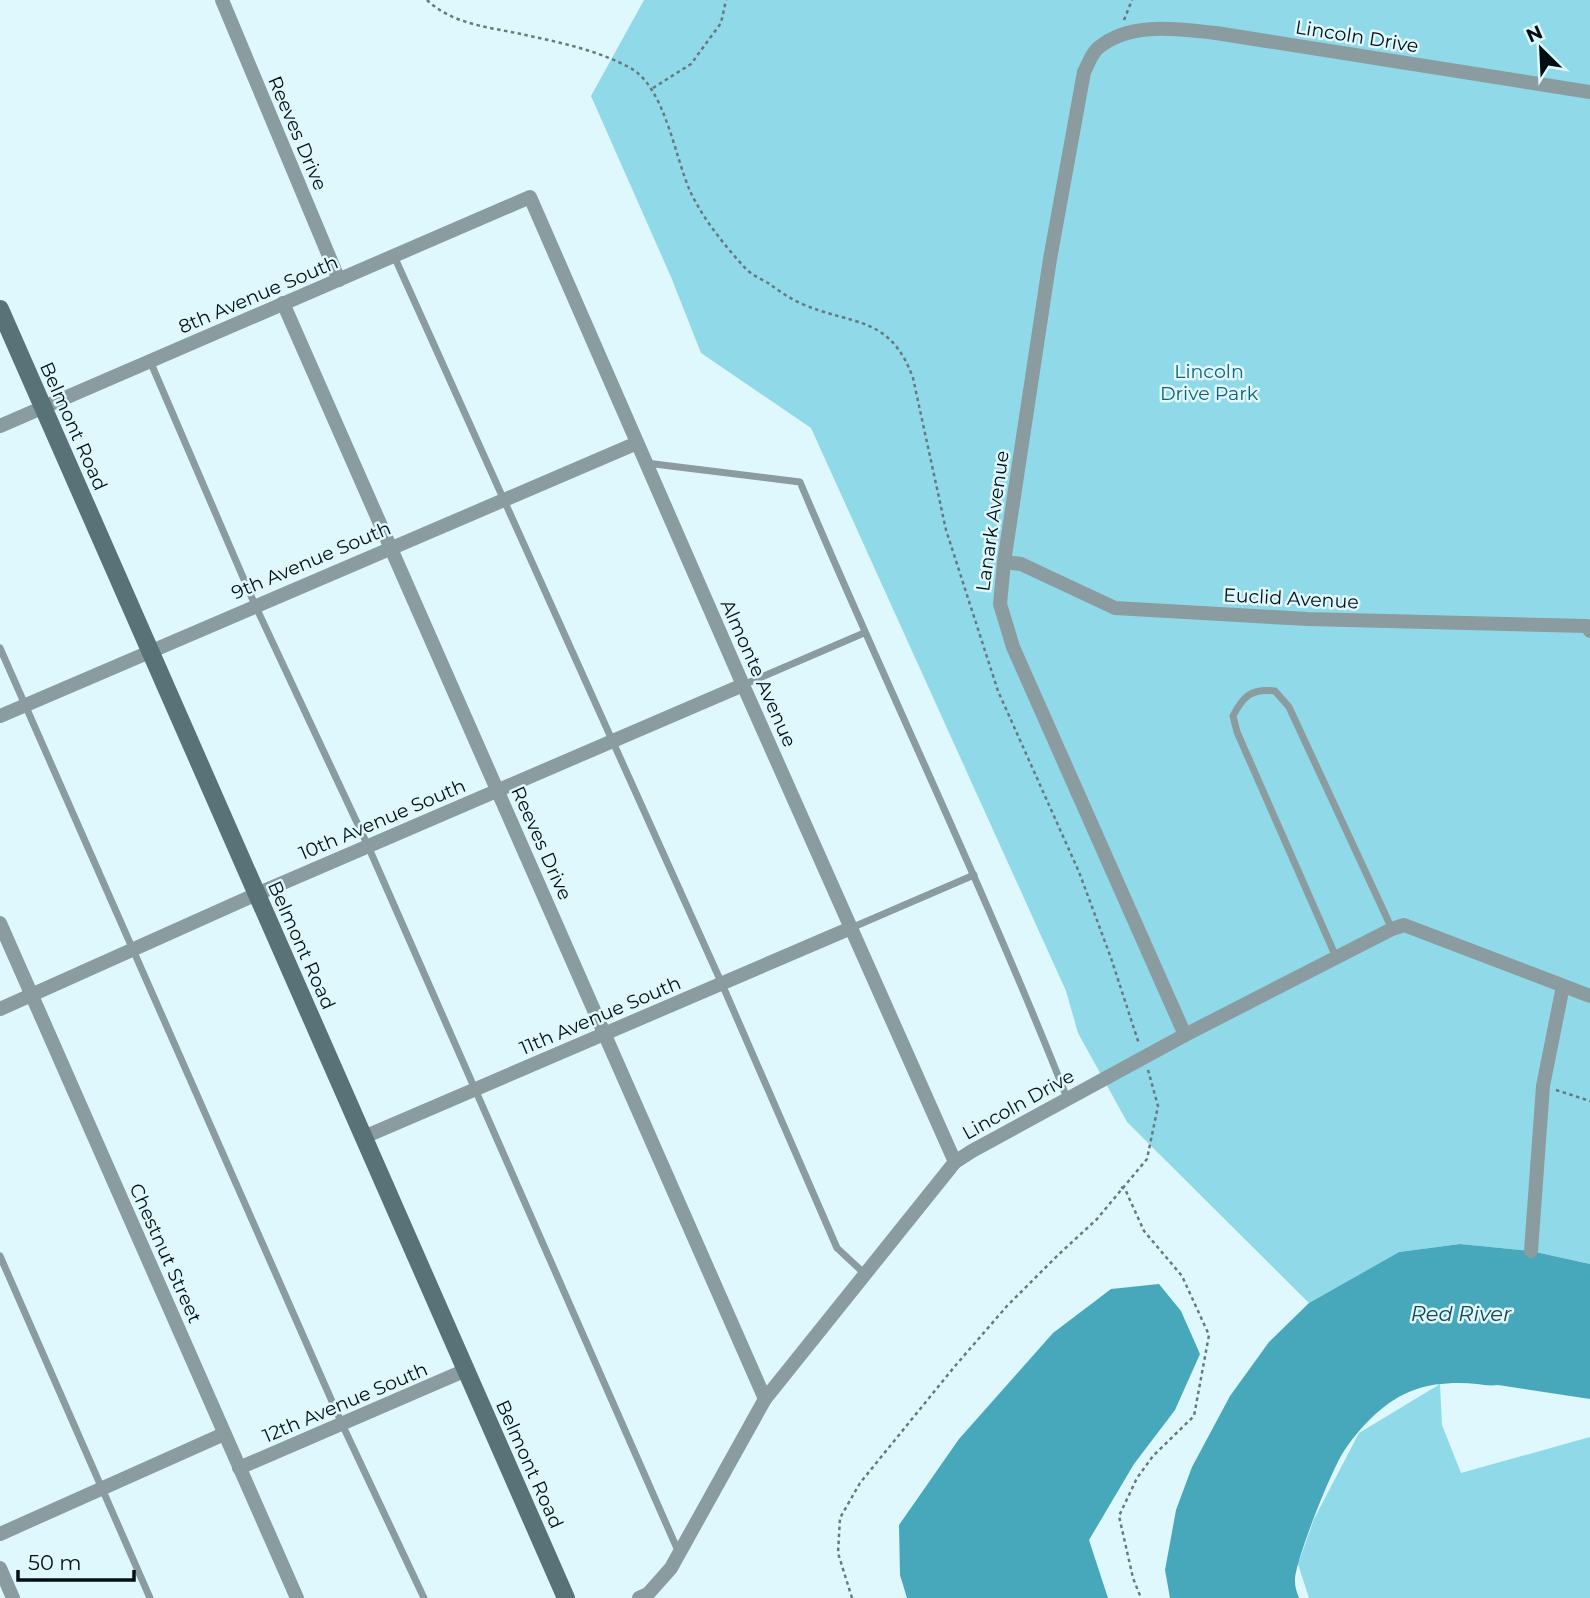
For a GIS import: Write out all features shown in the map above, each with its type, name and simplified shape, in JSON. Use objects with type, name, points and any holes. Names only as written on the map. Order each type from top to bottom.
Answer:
[{"type":"street","name":"Reeves Drive","points":[[222,0],[339,280]]},
{"type":"street","name":"Lincoln Drive","points":[[1118,36],[1158,27],[1216,33],[1590,92]]},
{"type":"street","name":"Lanark Avenue","points":[[1118,36],[1096,50],[1084,72],[1050,259],[1000,604],[1013,647],[1185,1035]]},
{"type":"street","name":"8th Avenue South","points":[[0,426],[530,197]]},
{"type":"street","name":"Almonte Avenue","points":[[530,197],[955,1162]]},
{"type":"street","name":"Reeves Drive","points":[[283,303],[765,1399]]},
{"type":"street","name":"Belmont Road","points":[[0,309],[566,1598]]},
{"type":"street","name":"9th Avenue South","points":[[0,716],[637,443]]},
{"type":"street","name":"Euclid Avenue","points":[[1004,562],[1021,564],[1115,608],[1307,619],[1588,628]]},
{"type":"street","name":"10th Avenue South","points":[[0,1009],[257,894],[743,685]]},
{"type":"street","name":"Chestnut Street","points":[[0,923],[296,1598]]},
{"type":"street","points":[[1392,929],[1404,925],[1590,996]]},
{"type":"street","name":"11th Avenue South","points":[[364,1137],[851,929]]},
{"type":"street","name":"Lincoln Drive","points":[[639,1598],[648,1594],[679,1554],[765,1399],[955,1162],[972,1150],[1185,1035],[1392,929]]},
{"type":"street","points":[[1531,1251],[1543,1086],[1563,986]]},
{"type":"street","name":"12th Avenue South","points":[[240,1468],[466,1370]]},
{"type":"street","points":[[0,1534],[224,1434]]},
{"type":"street","points":[[0,1568],[13,1598]]},
{"type":"lane","points":[[394,256],[722,984],[837,1248],[867,1275]]},
{"type":"lane","points":[[150,361],[255,605],[368,846],[679,1554]]},
{"type":"lane","points":[[646,463],[800,482],[864,632],[974,875],[1068,1099]]},
{"type":"lane","points":[[743,685],[864,632]]},
{"type":"lane","points":[[0,648],[342,1424],[424,1598]]},
{"type":"lane","points":[[1336,957],[1237,732],[1233,716],[1241,700],[1260,689],[1275,691],[1289,707],[1392,929]]},
{"type":"lane","points":[[851,929],[974,875]]},
{"type":"lane","points":[[0,1255],[150,1598]]},
{"type":"path","points":[[653,89],[691,64],[721,23],[726,0]]},
{"type":"path","points":[[1543,1086],[1590,1101]]},
{"type":"path","points":[[1121,1187],[1125,1189],[1144,1231],[1182,1276],[1209,1335],[1194,1416],[1153,1457],[1137,1478],[1119,1516],[1133,1578],[1141,1598]]},
{"type":"green space","name":"Lincoln Drive Park","points":[[644,0],[1590,0],[1590,1264],[1531,1251],[1460,1244],[1399,1252],[1309,1303],[1127,1122],[1078,1033],[1066,991],[811,428],[701,353],[671,277],[591,96]]},
{"type":"green space","points":[[1440,1384],[1442,1425],[1461,1473],[1590,1437],[1590,1598],[1309,1598],[1298,1564],[1314,1519],[1359,1433]]},
{"type":"water","name":"Red River","points":[[1460,1244],[1531,1251],[1590,1264],[1590,1399],[1498,1385],[1461,1383],[1429,1386],[1404,1394],[1367,1422],[1340,1457],[1300,1556],[1295,1582],[1299,1598],[1170,1598],[1165,1570],[1176,1510],[1192,1467],[1230,1396],[1269,1342],[1309,1303],[1399,1252]]},
{"type":"water","points":[[1159,1284],[1181,1311],[1200,1354],[1175,1410],[1134,1464],[1089,1540],[1108,1598],[907,1598],[900,1575],[899,1525],[959,1439],[1053,1333],[1111,1289]]}]
